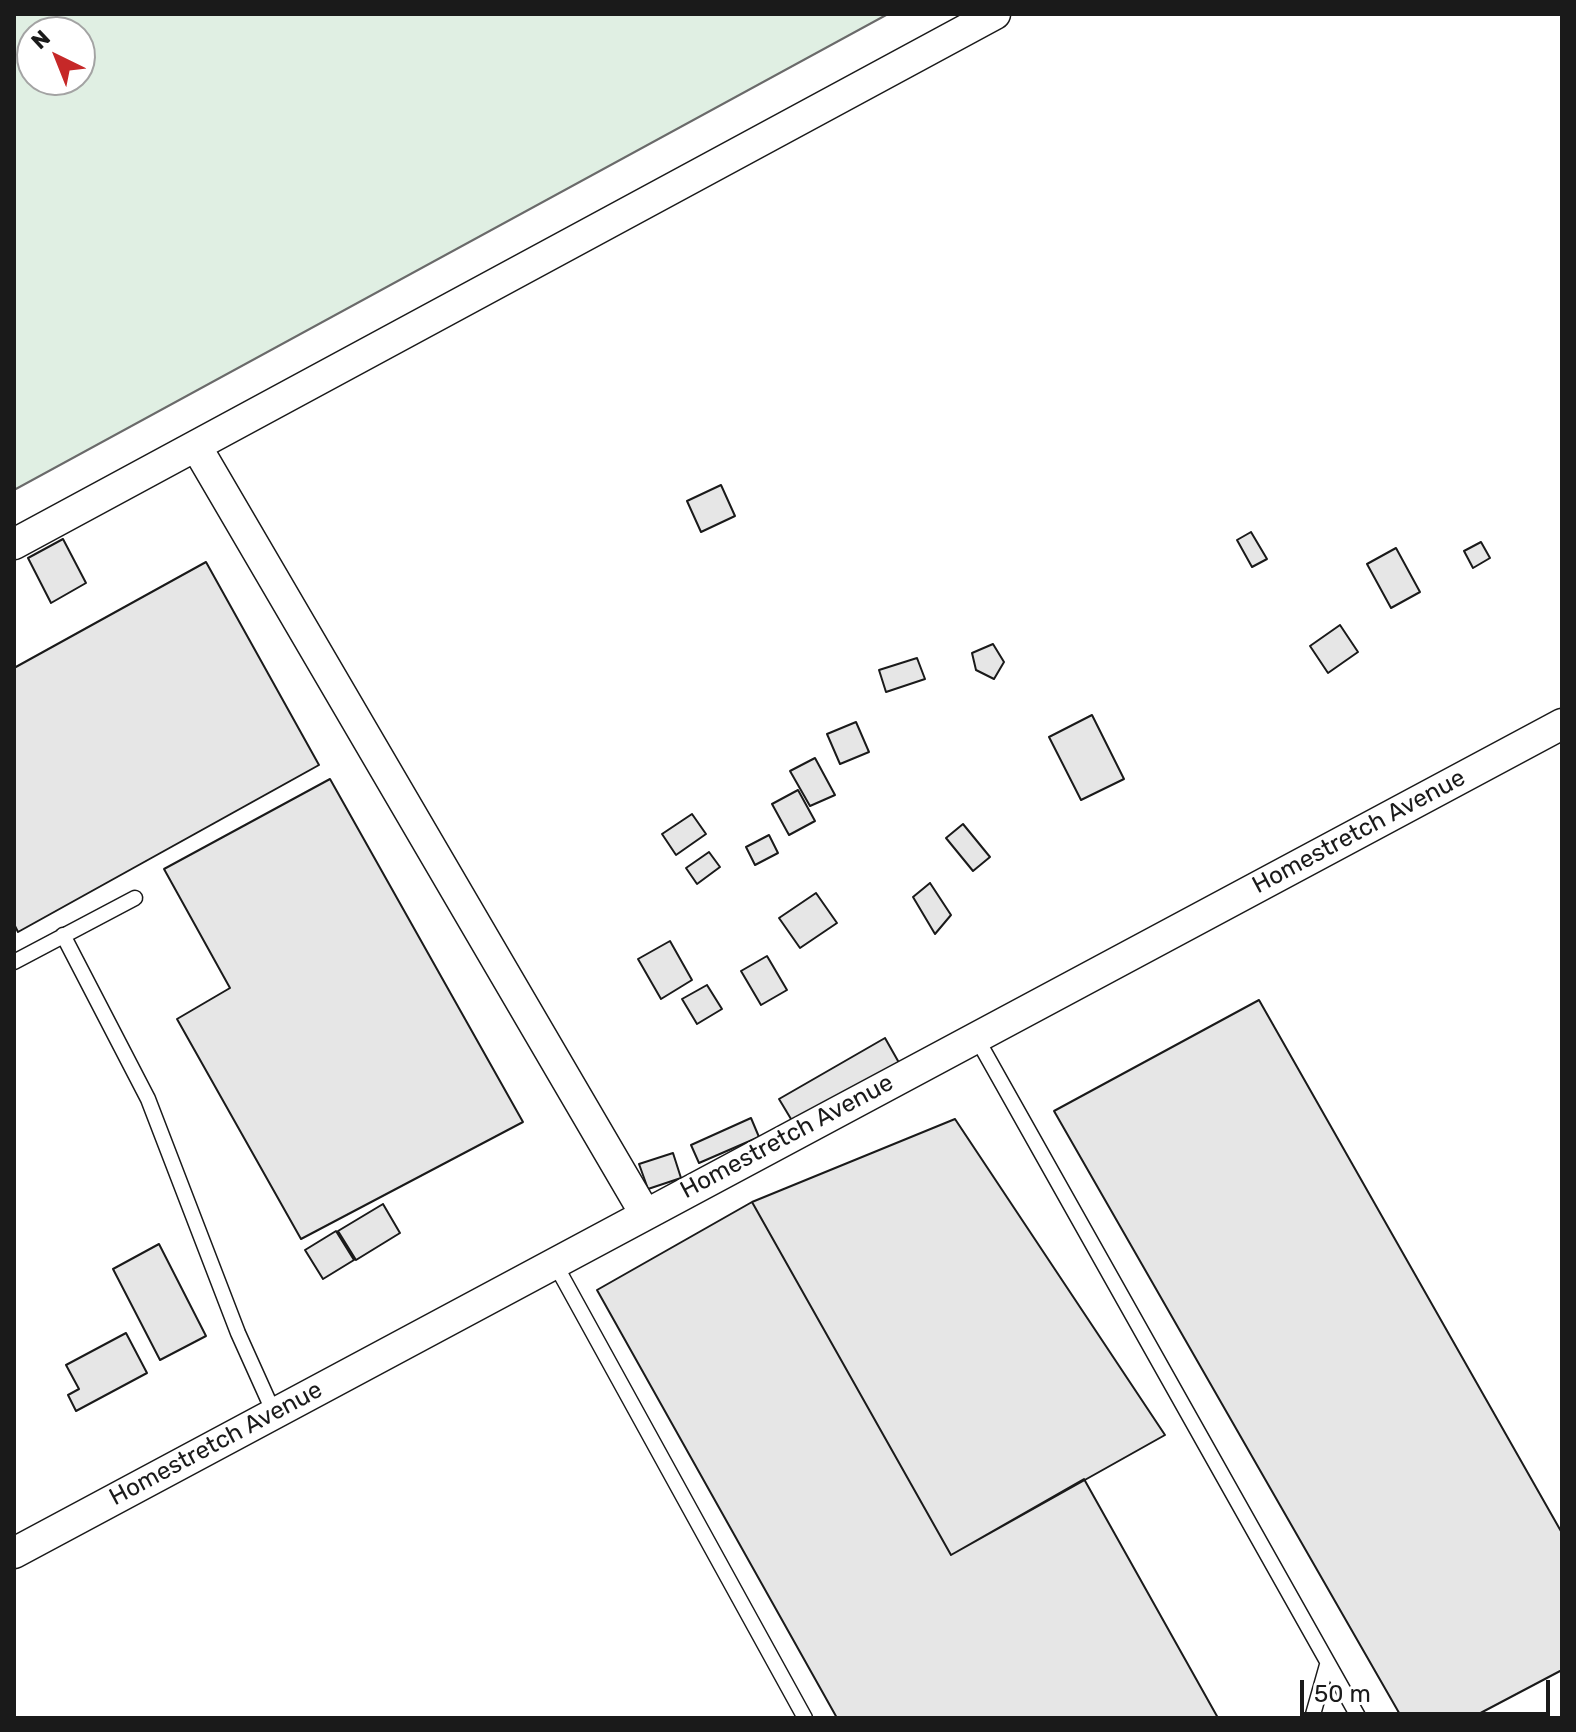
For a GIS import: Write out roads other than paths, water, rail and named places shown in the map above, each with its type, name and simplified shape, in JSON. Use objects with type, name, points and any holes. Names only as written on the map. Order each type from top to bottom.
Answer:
[{"type":"street","points":[[14,544],[995,14]]},
{"type":"street","points":[[196,446],[644,1212]]},
{"type":"street","name":"Homestretch Avenue","points":[[14,1553],[644,1212],[1562,724]]},
{"type":"lane","points":[[14,962],[135,898]]},
{"type":"lane","points":[[63,935],[148,1099],[238,1333],[274,1413]]},
{"type":"lane","points":[[976,1036],[1359,1718]]},
{"type":"lane","points":[[554,1261],[805,1718]]},
{"type":"lane","points":[[1312,1718],[1327,1665]]}]
